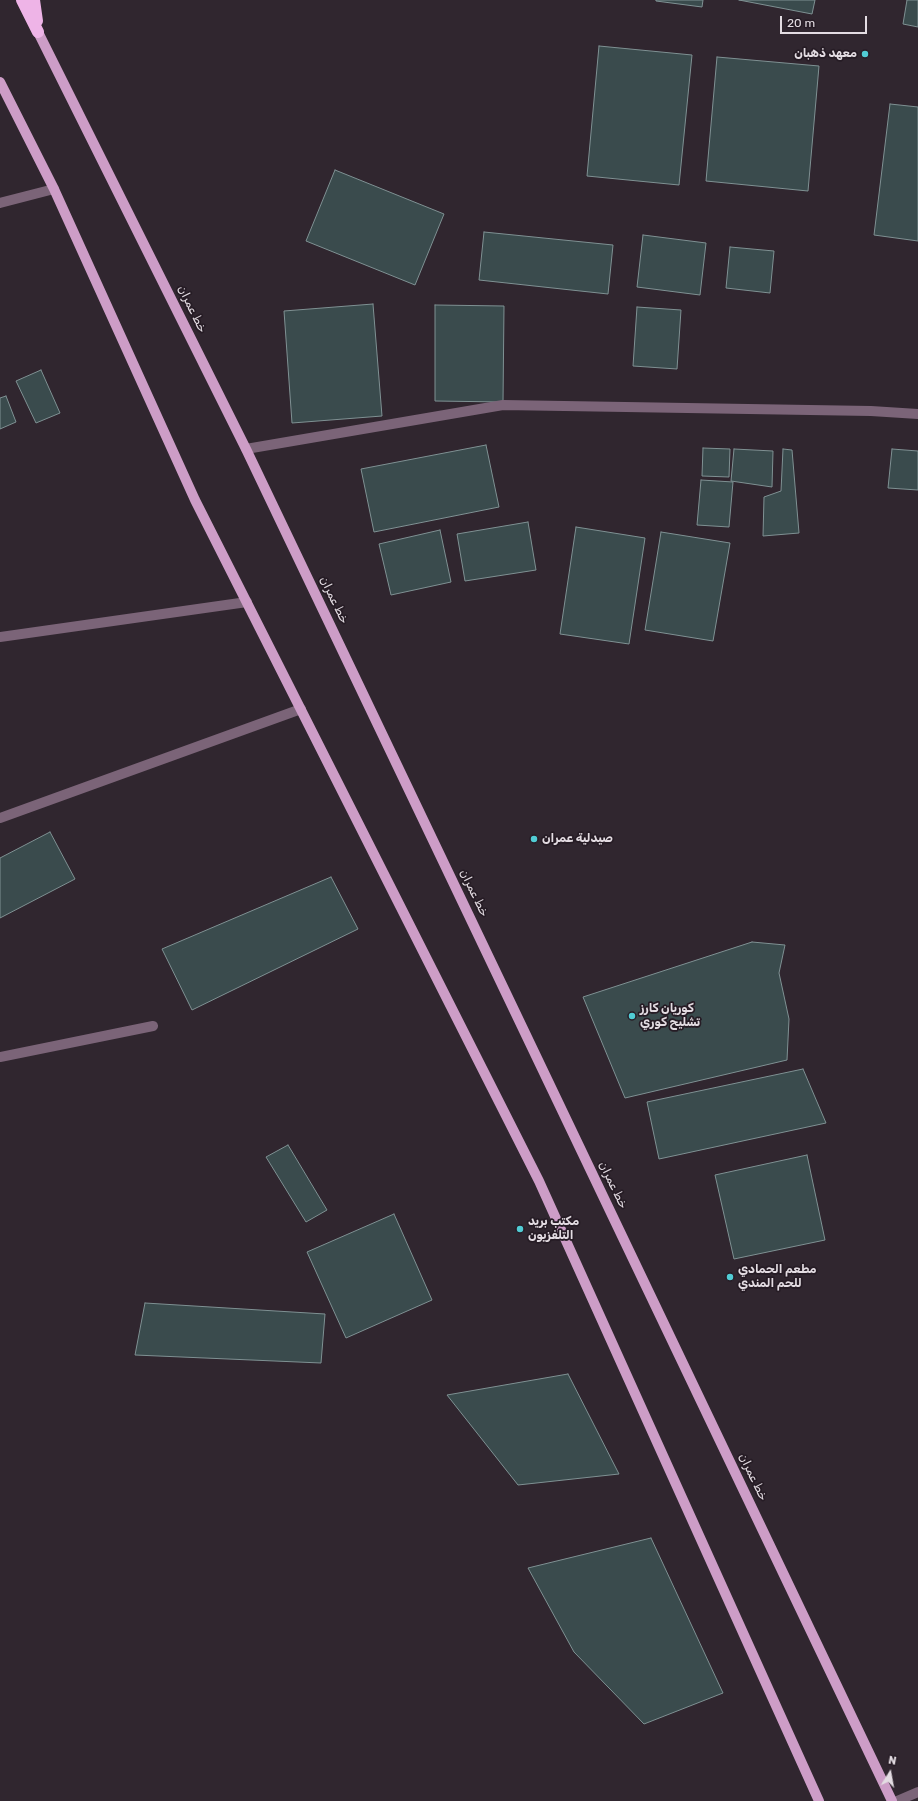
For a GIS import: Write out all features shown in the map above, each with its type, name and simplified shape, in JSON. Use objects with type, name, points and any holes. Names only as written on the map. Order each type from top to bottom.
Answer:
[{"type":"highway","name":"خط عمران","points":[[22,0],[38,32]]},
{"type":"highway","points":[[34,0],[38,32]]},
{"type":"main road","name":"خط عمران","points":[[38,32],[246,449],[892,1801]]},
{"type":"main road","points":[[0,82],[54,189],[196,500],[539,1181],[819,1801]]},
{"type":"street","points":[[0,203],[54,189]]},
{"type":"street","points":[[246,449],[503,405],[918,414]]},
{"type":"street","points":[[0,637],[247,602]]},
{"type":"street","points":[[0,818],[301,708]]},
{"type":"street","points":[[0,1056],[153,1026]]},
{"type":"street","points":[[897,1801],[918,1792]]},
{"type":"building","points":[[656,0],[703,0],[702,7]]},
{"type":"building","points":[[739,0],[815,0],[812,14]]},
{"type":"building","points":[[907,0],[918,0],[918,27],[903,24]]},
{"type":"building","points":[[599,46],[692,55],[679,185],[587,176]]},
{"type":"building","points":[[717,57],[819,66],[808,191],[706,181]]},
{"type":"building","points":[[890,104],[918,107],[918,241],[874,235]]},
{"type":"building","points":[[335,170],[444,214],[415,285],[306,241]]},
{"type":"building","points":[[484,232],[613,245],[608,294],[479,280]]},
{"type":"building","points":[[643,235],[706,243],[700,295],[637,287]]},
{"type":"building","points":[[730,247],[774,251],[770,293],[726,288]]},
{"type":"building","points":[[373,304],[382,416],[292,423],[284,311]]},
{"type":"building","points":[[435,305],[504,306],[503,402],[435,401]]},
{"type":"building","points":[[637,307],[681,310],[677,369],[633,366]]},
{"type":"building","points":[[41,370],[60,413],[36,423],[16,381]]},
{"type":"building","points":[[6,396],[16,422],[0,429],[0,398]]},
{"type":"building","points":[[486,445],[499,507],[374,532],[361,469]]},
{"type":"building","points":[[703,448],[730,449],[729,477],[702,476]]},
{"type":"building","points":[[734,449],[773,451],[772,487],[731,481]]},
{"type":"building","points":[[783,449],[792,450],[799,533],[763,536],[764,497],[781,491]]},
{"type":"building","points":[[892,449],[918,451],[918,490],[888,488]]},
{"type":"building","points":[[701,480],[733,482],[729,527],[697,525]]},
{"type":"building","points":[[528,522],[536,570],[465,581],[457,534]]},
{"type":"building","points":[[576,527],[645,538],[629,644],[560,634]]},
{"type":"building","points":[[440,530],[451,582],[391,595],[379,544]]},
{"type":"building","points":[[661,532],[730,543],[713,641],[645,630]]},
{"type":"building","points":[[50,832],[75,879],[0,918],[0,858]]},
{"type":"building","points":[[331,877],[358,929],[192,1010],[162,949]]},
{"type":"building","points":[[752,942],[785,945],[779,973],[789,1019],[787,1060],[625,1098],[583,997]]},
{"type":"building","points":[[803,1069],[826,1123],[659,1159],[647,1102]]},
{"type":"building","points":[[288,1145],[327,1210],[306,1222],[266,1157]]},
{"type":"building","points":[[807,1155],[825,1240],[734,1259],[715,1175]]},
{"type":"building","points":[[394,1214],[432,1300],[346,1338],[307,1252]]},
{"type":"building","points":[[145,1303],[325,1314],[321,1363],[135,1355]]},
{"type":"building","points":[[568,1374],[619,1474],[518,1485],[447,1395]]},
{"type":"building","points":[[651,1538],[723,1693],[644,1724],[574,1652],[528,1568]]},
{"type":"place","name":"معهد ذهبان","points":[[865,54]]},
{"type":"place","name":"صيدلية عمران","points":[[534,839]]},
{"type":"place","name":"كوريان كارز تشليح كوري","points":[[632,1016]]},
{"type":"place","name":"مكتب بريد التلفزيون","points":[[520,1229]]},
{"type":"place","name":"مطعم الحمادي للحم المندي","points":[[730,1277]]}]
